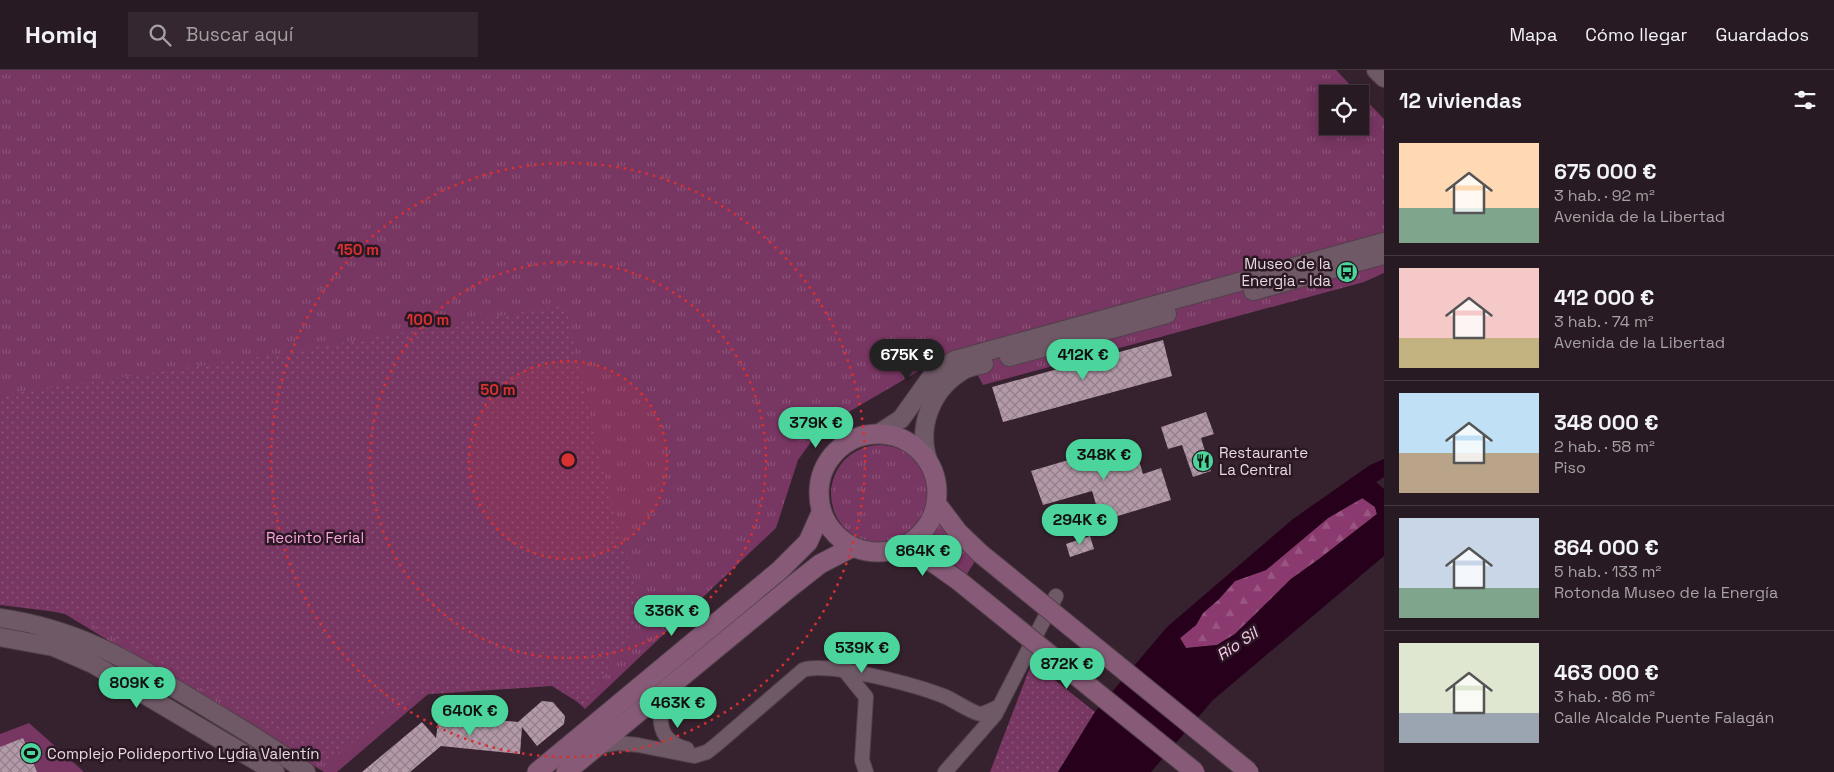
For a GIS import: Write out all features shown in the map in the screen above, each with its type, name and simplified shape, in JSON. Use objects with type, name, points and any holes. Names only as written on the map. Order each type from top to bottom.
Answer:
[{"type":"main road","points":[[878,434],[890,435],[908,442],[929,463],[935,479],[936,503],[926,528],[920,535],[902,547],[878,552],[852,547],[834,534],[821,513],[818,488],[826,462],[835,451],[852,440],[878,434]]},
{"type":"main road","points":[[936,503],[958,532],[981,554],[1249,772]]},
{"type":"main road","points":[[537,772],[780,570],[808,542],[821,513]]},
{"type":"main road","points":[[566,772],[792,586],[820,564],[852,547]]},
{"type":"main road","points":[[902,547],[935,564],[959,581],[1195,772]]},
{"type":"street","points":[[1376,70],[1384,78]]},
{"type":"street","points":[[929,463],[924,444],[925,426],[932,404],[944,385],[963,370],[1088,329],[1384,242]]},
{"type":"street","points":[[878,434],[901,420],[934,373],[955,360],[1088,329],[1384,255]]},
{"type":"street","points":[[945,772],[995,716],[1056,596]]},
{"type":"street","points":[[0,618],[61,630],[125,658],[253,736],[306,772]]},
{"type":"street","points":[[0,637],[54,647],[93,664],[275,772]]},
{"type":"street","points":[[598,746],[618,743],[638,745],[694,756],[713,748],[803,670],[816,668],[845,671],[934,692],[973,712],[982,714],[999,707]]},
{"type":"street","points":[[845,671],[864,694],[866,704],[862,760],[866,772]]},
{"type":"street","points":[[864,694],[872,684],[881,679]]},
{"type":"street","points":[[663,693],[661,725],[669,740],[687,749],[713,748]]},
{"type":"street","points":[[967,708],[971,728],[967,748]]},
{"type":"green space","points":[[0,70],[1336,70],[1350,85],[1319,85],[1319,135],[1369,135],[1369,103],[1384,119],[1384,273],[1364,282],[983,385],[964,349],[936,361],[821,428],[798,460],[776,528],[585,709],[503,630],[337,772],[324,772],[65,614],[0,601]]},
{"type":"green space","name":"Recinto Ferial","points":[[565,305],[599,456],[643,614],[584,706],[552,686],[416,695],[325,763],[74,614],[0,605],[0,395],[247,359]]},
{"type":"green space","points":[[880,445],[890,446],[907,453],[921,467],[928,484],[928,504],[921,521],[907,535],[890,542],[880,543],[870,542],[853,535],[839,521],[832,504],[831,494],[832,484],[839,467],[853,453],[870,446]]},
{"type":"green space","points":[[1363,498],[1375,507],[1377,514],[1291,579],[1235,634],[1217,645],[1186,648],[1180,638],[1196,625],[1203,613],[1235,581],[1266,570],[1328,518]]},
{"type":"green space","points":[[937,524],[942,525],[975,561],[967,574],[940,554],[924,546],[925,541]]},
{"type":"green space","points":[[1032,662],[1095,712],[1058,772],[990,772]]},
{"type":"green space","name":"Complejo Polideportivo Lydia Valentín","points":[[29,723],[83,772],[0,772],[0,734]]},
{"type":"water","name":"Río Sil","points":[[1384,459],[1384,477],[1376,482],[1384,489],[1384,556],[1213,700],[1151,772],[1058,772],[1095,712],[1167,627],[1293,519],[1370,465]],"holes":[[[1362,498],[1375,507],[1377,514],[1291,579],[1235,634],[1217,645],[1186,648],[1180,638],[1196,625],[1203,613],[1235,581],[1266,570],[1328,518]]]},
{"type":"building","points":[[1163,340],[1172,376],[1003,422],[992,387]]},
{"type":"building","points":[[1206,412],[1214,434],[1201,438],[1211,471],[1193,477],[1182,445],[1168,449],[1161,427]]},
{"type":"building","points":[[1133,441],[1143,474],[1161,468],[1171,500],[1101,521],[1092,491],[1043,505],[1031,471]]},
{"type":"building","points":[[1090,536],[1094,549],[1070,557],[1066,544]]},
{"type":"building","points":[[542,701],[553,702],[565,716],[564,724],[537,746],[522,727],[520,754],[441,746],[410,772],[362,772],[422,722],[436,738],[439,715],[518,722]]},
{"type":"building","points":[[23,738],[37,772],[0,772],[0,747]]},
{"type":"place","name":"Museo de la Energia - Ida","points":[[1347,272]]},
{"type":"place","name":"Restaurante La Central","points":[[1203,461]]},
{"type":"place","name":"Complejo Polideportivo Lydia Valentín","points":[[31,753]]}]
